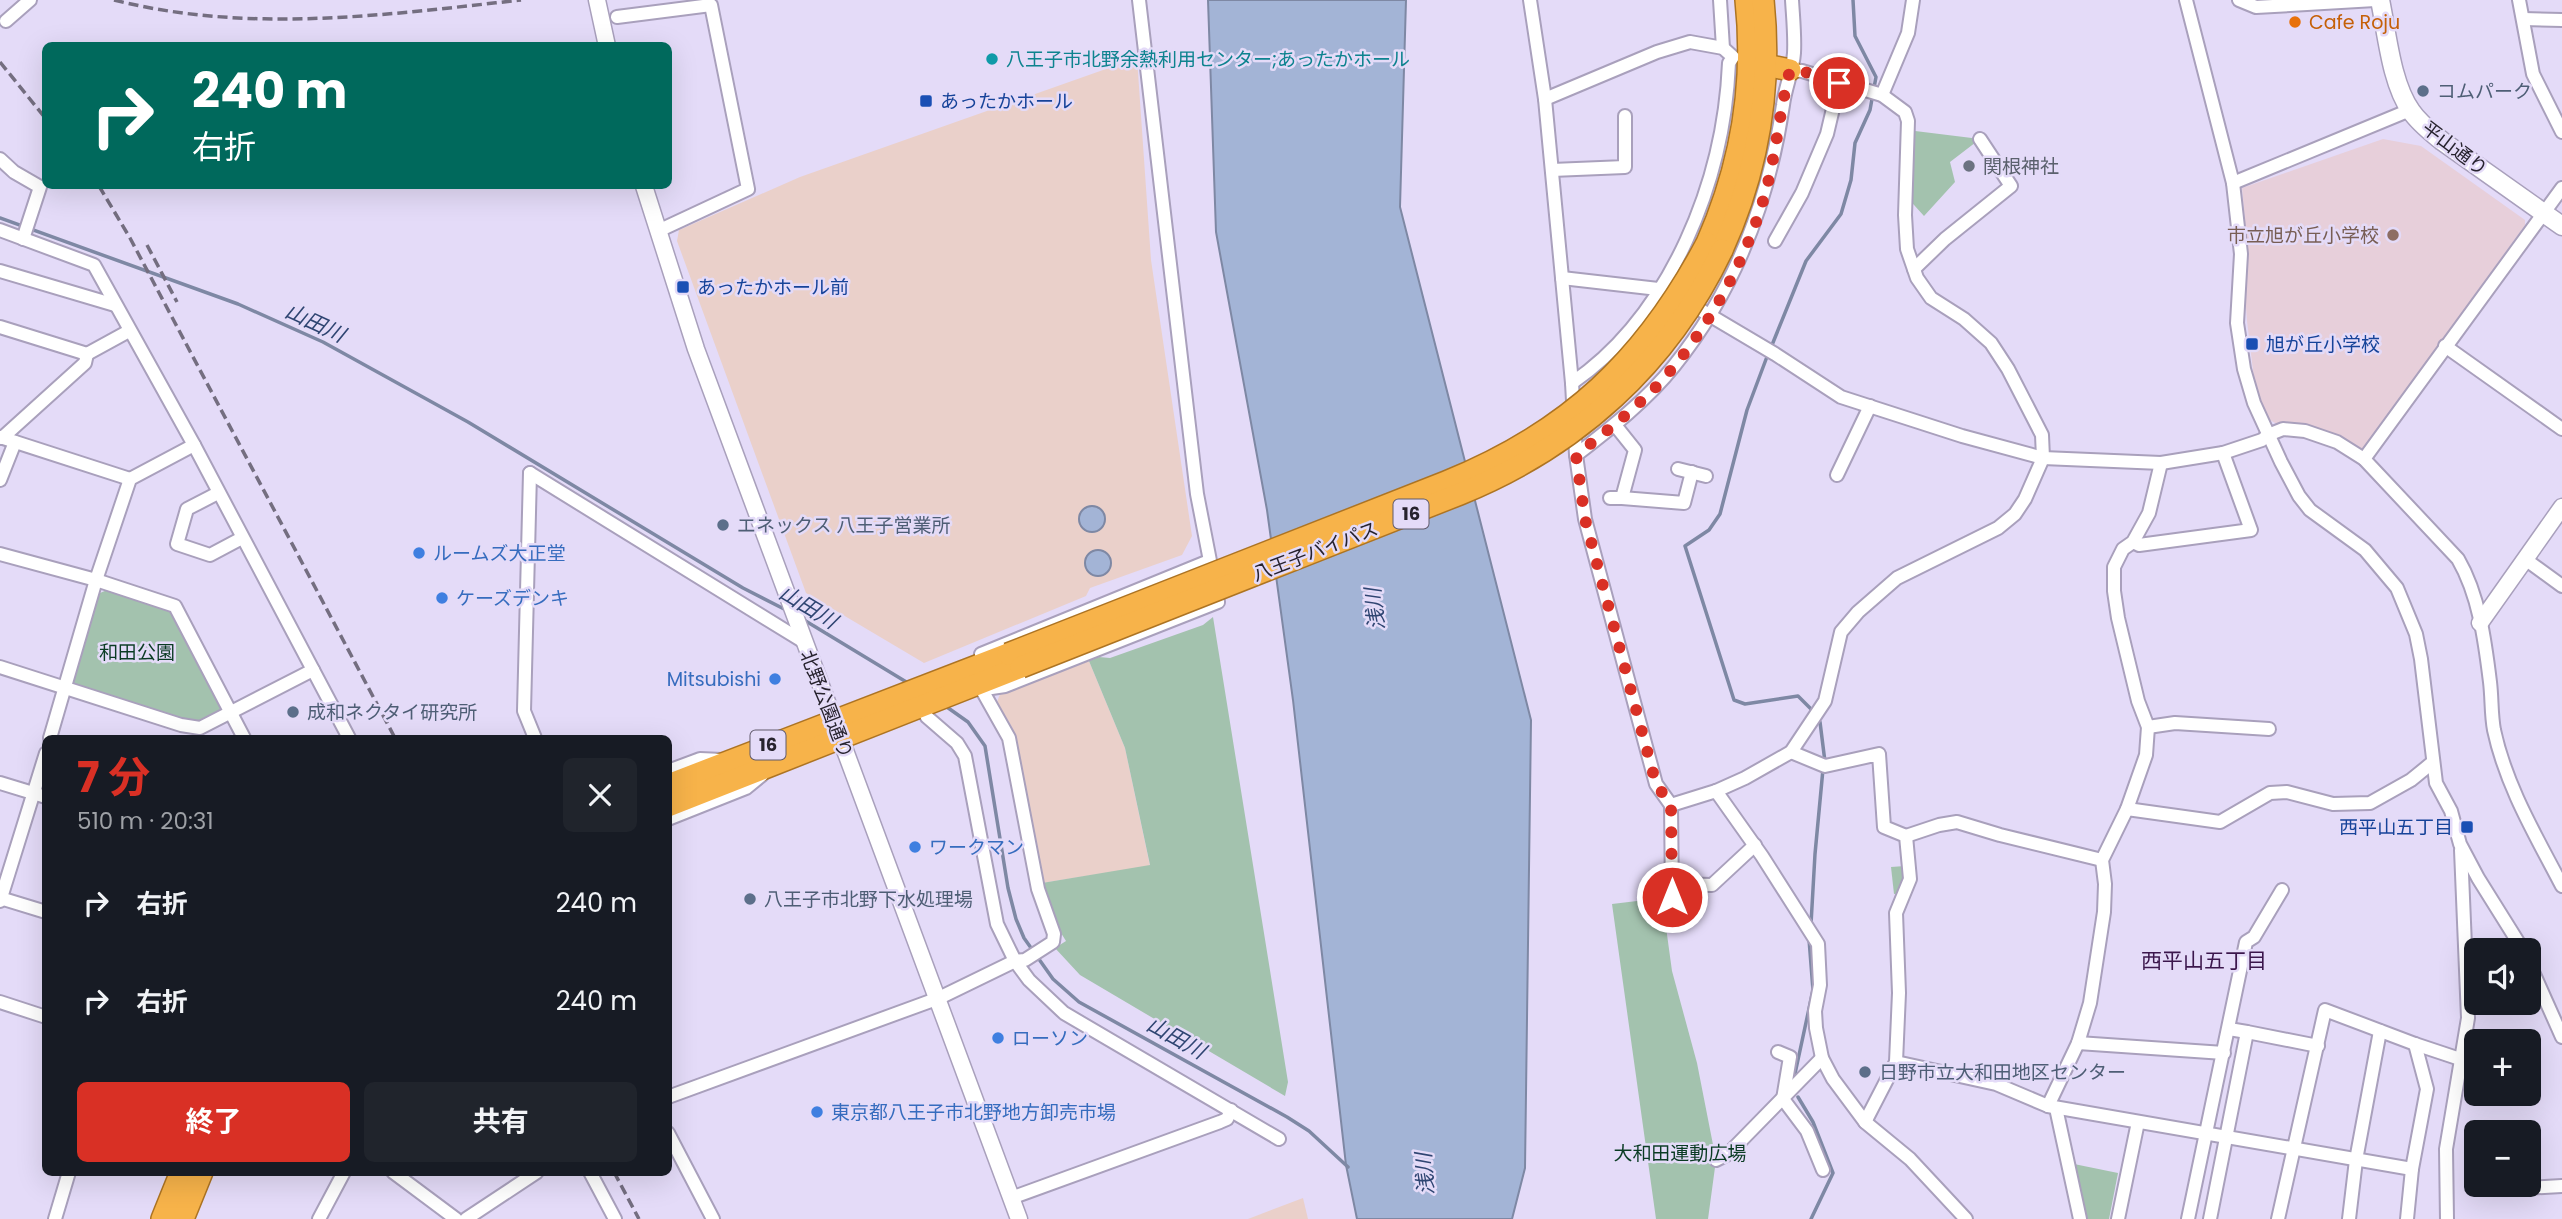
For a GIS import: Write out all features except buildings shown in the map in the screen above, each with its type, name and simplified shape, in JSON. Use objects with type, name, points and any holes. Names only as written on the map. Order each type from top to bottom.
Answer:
[{"type":"highway","points":[[1717,219],[1737,106],[1740,71],[1728,53],[1740,44],[1737,0]]},
{"type":"highway","name":"八王子バイパス","points":[[1714,247],[1717,219],[1733,171],[1743,125],[1749,59],[1746,0]]},
{"type":"highway","name":"八王子バイパス","points":[[672,804],[774,765],[904,692],[1014,660],[1465,474],[1522,446],[1578,407],[1631,357],[1736,217],[1753,161],[1764,103],[1766,65],[1763,0]]},
{"type":"highway","points":[[1766,65],[1790,70]]},
{"type":"highway","name":"八王子バイパス","points":[[672,783],[731,760],[925,707],[970,691],[1014,660]]},
{"type":"highway","points":[[162,1219],[179,1176]]},
{"type":"highway","points":[[183,1219],[200,1176]]},
{"type":"main road","name":"平山通り","points":[[2378,0],[2398,85],[2410,110],[2434,135],[2562,226]]},
{"type":"street","points":[[6,21],[30,0]]},
{"type":"street","points":[[597,0],[606,42]]},
{"type":"street","points":[[970,691],[1005,686],[1218,602],[1197,494],[1139,0]]},
{"type":"street","points":[[1530,0],[1545,99],[1572,383],[1576,455],[1585,519],[1656,784],[1671,805],[1672,897],[1662,898]]},
{"type":"street","points":[[1572,383],[1589,372],[1635,323],[1660,289],[1692,228],[1707,189],[1720,142],[1729,63],[1720,0]]},
{"type":"street","points":[[1576,455],[1615,425],[1673,367],[1710,316],[1738,263],[1763,200],[1778,137],[1794,55],[1791,0]]},
{"type":"street","points":[[1882,95],[1908,33],[1913,0]]},
{"type":"street","points":[[2186,0],[2233,183],[2241,254],[2237,323],[2244,369],[2253,403],[2299,496],[2310,510],[2365,550],[2397,589],[2416,634],[2427,697],[2436,783],[2451,811],[2460,844],[2468,1018],[2446,1150],[2447,1219]]},
{"type":"street","points":[[2239,0],[2256,7],[2378,0]]},
{"type":"street","points":[[2519,0],[2533,74],[2562,132]]},
{"type":"street","points":[[617,17],[711,5],[748,190],[658,231]]},
{"type":"street","points":[[2523,19],[2562,20]]},
{"type":"street","points":[[1545,99],[1657,52],[1690,42],[1728,53]]},
{"type":"street","points":[[1671,805],[1716,791],[1791,752],[1825,701],[1841,632],[1857,612],[1897,578],[1998,528],[2015,514],[2025,499],[2043,458],[2042,435],[2008,369],[1991,343],[1964,319],[1931,298],[1917,278],[1907,249],[1905,215],[1908,121],[1905,112],[1882,95],[1802,71],[1790,70]]},
{"type":"street","points":[[1775,242],[1802,193],[1827,134],[1839,83]]},
{"type":"street","points":[[2233,183],[2410,110]]},
{"type":"street","points":[[1552,170],[1625,167],[1625,116]]},
{"type":"street","points":[[1914,268],[1945,239],[2011,186],[1980,139]]},
{"type":"street","points":[[0,159],[14,172],[40,187],[24,235]]},
{"type":"street","points":[[2364,459],[2562,188]]},
{"type":"street","name":"北野公園通り","points":[[645,189],[695,349],[939,998],[1019,1219]]},
{"type":"street","points":[[0,230],[24,235],[94,265],[194,445],[347,735]]},
{"type":"street","points":[[0,271],[116,305]]},
{"type":"street","points":[[1562,278],[1668,290],[1841,397],[1962,436],[2043,458],[2161,463],[2222,453],[2262,440],[2283,429],[2305,431],[2337,442],[2364,459],[2458,559],[2473,593],[2480,623],[2490,682],[2494,729],[2504,766],[2519,805],[2562,886]]},
{"type":"street","points":[[0,327],[87,354],[129,331]]},
{"type":"street","points":[[2445,346],[2562,429]]},
{"type":"street","points":[[0,480],[6,439],[85,363],[87,354]]},
{"type":"street","points":[[1837,475],[1870,406]]},
{"type":"street","points":[[1615,425],[1635,450],[1616,498],[1684,503],[1692,472]]},
{"type":"street","points":[[6,439],[130,479]]},
{"type":"street","points":[[51,735],[96,580],[130,479],[194,445]]},
{"type":"street","points":[[2133,542],[2139,545],[2251,530],[2222,453]]},
{"type":"street","points":[[2080,1219],[2052,1107],[2078,1043],[2090,1003],[2102,922],[2105,884],[2102,860],[2127,809],[2146,755],[2148,727],[2138,701],[2114,590],[2114,567],[2123,549],[2133,542],[2149,513],[2161,463]]},
{"type":"street","points":[[1678,469],[1706,476]]},
{"type":"street","points":[[534,735],[524,711],[530,472],[801,635]]},
{"type":"street","points":[[218,493],[187,509],[177,544],[210,555],[242,538]]},
{"type":"street","points":[[2480,623],[2562,508]]},
{"type":"street","points":[[0,554],[96,580],[175,606],[242,735]]},
{"type":"street","points":[[2525,559],[2562,586]]},
{"type":"street","points":[[933,682],[954,664],[1209,561]]},
{"type":"street","points":[[0,667],[200,728],[313,670]]},
{"type":"street","points":[[672,1096],[939,998],[1053,942],[1054,934],[1038,889],[1009,738],[970,691]]},
{"type":"street","points":[[925,707],[927,718],[957,743],[965,757],[991,900],[998,924],[1044,996],[1064,1013],[1279,1139]]},
{"type":"street","points":[[2148,727],[2175,723],[2269,729]]},
{"type":"street","points":[[1791,752],[1825,766],[1879,754],[1884,827],[1906,836],[1957,822],[2102,860]]},
{"type":"street","points":[[672,769],[700,759],[731,760]]},
{"type":"street","points":[[2127,809],[2220,822],[2270,793],[2287,792],[2333,804],[2370,803],[2411,780],[2433,762]]},
{"type":"street","points":[[672,817],[746,788],[774,765]]},
{"type":"street","points":[[42,777],[39,795],[0,899],[42,911]]},
{"type":"street","points":[[0,783],[39,795]]},
{"type":"street","points":[[1716,791],[1755,845],[1818,944],[1820,985],[1815,1019],[1822,1058],[1833,1079],[1865,1122],[1910,1158],[1966,1219]]},
{"type":"street","points":[[1865,1122],[1896,1062],[1899,993],[1896,914],[1910,879],[1906,836]]},
{"type":"street","points":[[2460,844],[2516,938]]},
{"type":"street","points":[[1672,884],[1712,884],[1755,845]]},
{"type":"street","points":[[2188,1219],[2246,942],[2255,937],[2282,890]]},
{"type":"street","points":[[2541,989],[2562,1037]]},
{"type":"street","points":[[0,1002],[42,1016]]},
{"type":"street","points":[[2278,1219],[2325,1010],[2460,1059]]},
{"type":"street","points":[[2229,1029],[2318,1046]]},
{"type":"street","points":[[2349,1219],[2356,1160],[2380,1031]]},
{"type":"street","points":[[2210,1219],[2247,1032]]},
{"type":"street","points":[[2078,1043],[2224,1053]]},
{"type":"street","points":[[2407,1219],[2412,1169],[2427,1089],[2415,1044]]},
{"type":"street","points":[[1778,1052],[1790,1057],[1783,1100],[1807,1131],[1823,1170]]},
{"type":"street","points":[[1716,1160],[1728,1154],[1822,1058]]},
{"type":"street","points":[[1896,1062],[1996,1084],[2052,1107],[2412,1169]]},
{"type":"street","points":[[1011,1198],[1220,1122],[1227,1119],[1231,1111]]},
{"type":"street","points":[[2118,1219],[2138,1122]]},
{"type":"street","points":[[672,1141],[713,1219]]},
{"type":"street","points":[[55,1219],[68,1176]]},
{"type":"street","points":[[319,1219],[342,1176]]},
{"type":"street","points":[[398,1176],[456,1219]]},
{"type":"street","points":[[466,1219],[531,1176]]},
{"type":"street","points":[[592,1176],[615,1219]]},
{"type":"street","points":[[2541,1187],[2562,1186]]},
{"type":"shaded area","points":[[1137,58],[1151,260],[1192,536],[1182,555],[1090,588],[1086,596],[924,663],[806,593],[677,241],[679,230],[800,177]]},
{"type":"shaded area","points":[[2383,139],[2421,146],[2525,220],[2525,225],[2365,448],[2358,448],[2342,436],[2297,423],[2277,424],[2266,418],[2256,395],[2247,321],[2245,292],[2248,256],[2242,188]]},
{"type":"shaded area","points":[[1089,661],[1125,748],[1150,866],[1042,883],[1013,729],[997,702],[1000,694]]},
{"type":"shaded area","points":[[1303,1198],[1308,1219],[1248,1219]]},
{"type":"green space","points":[[1907,130],[1980,139],[1950,162],[1955,182],[1924,216],[1905,195]]},
{"type":"green space","name":"和田公園","points":[[107,590],[170,608],[223,706],[222,711],[201,726],[75,685],[72,681],[100,593]]},
{"type":"green space","points":[[1213,617],[1288,1082],[1285,1096],[1080,975],[1055,948],[1066,941],[1056,925],[1042,883],[1150,865],[1125,748],[1089,661],[1099,657],[1110,658],[1203,625]]},
{"type":"green space","points":[[1905,866],[1906,884],[1902,893],[1894,894],[1891,867]]},
{"type":"green space","name":"大和田運動広場","points":[[1662,898],[1672,971],[1697,1063],[1716,1160],[1708,1219],[1656,1219],[1612,904]]},
{"type":"green space","points":[[2074,1164],[2118,1173],[2109,1219],[2085,1219]]},
{"type":"water","name":"浅川","points":[[1208,0],[1406,0],[1400,207],[1531,720],[1525,1168],[1512,1219],[1357,1219],[1346,1165],[1293,700],[1267,510],[1216,232]]},
{"type":"water","points":[[1092,506],[1101,510],[1105,519],[1101,528],[1092,532],[1083,528],[1079,519],[1083,510]]},
{"type":"water","points":[[1098,550],[1107,554],[1111,563],[1107,572],[1098,576],[1089,572],[1085,563],[1089,554]]},
{"type":"waterway","points":[[1772,345],[1806,261],[1841,214],[1851,180],[1855,143],[1870,110],[1876,77],[1855,36],[1853,0]]},
{"type":"waterway","name":"山田川","points":[[0,218],[238,304],[323,342],[468,422],[743,588],[788,611]]},
{"type":"waterway","points":[[1768,354],[1747,410],[1720,514],[1709,530],[1685,546],[1734,700],[1745,704],[1798,696],[1813,711]]},
{"type":"waterway","name":"山田川","points":[[804,620],[908,683]]},
{"type":"waterway","name":"山田川","points":[[944,705],[968,722],[985,746],[1008,888],[1016,919],[1024,938],[1053,979],[1079,1002],[1309,1131],[1348,1167]]},
{"type":"waterway","points":[[1820,722],[1825,762]]},
{"type":"waterway","points":[[1811,924],[1823,769]]},
{"type":"waterway","points":[[1793,1083],[1813,990],[1809,939]]},
{"type":"waterway","points":[[1798,1097],[1813,1122],[1833,1173],[1811,1219]]},
{"type":"railway","points":[[114,0],[165,10],[266,19],[368,16],[521,0]]},
{"type":"railway","points":[[0,62],[42,114]]},
{"type":"railway","points":[[101,189],[130,238],[393,735]]},
{"type":"railway","points":[[147,245],[177,302]]},
{"type":"railway","points":[[616,1176],[639,1219]]},
{"type":"place","name":"Cafe Roju","points":[[2295,22]]},
{"type":"place","name":"八王子市北野余熱利用センター;あったかホール","points":[[992,59]]},
{"type":"place","name":"コムパーク","points":[[2423,91]]},
{"type":"place","name":"あったかホール","points":[[926,101]]},
{"type":"place","name":"関根神社","points":[[1969,166]]},
{"type":"place","name":"市立旭が丘小学校","points":[[2393,235]]},
{"type":"place","name":"あったかホール前","points":[[683,287]]},
{"type":"place","name":"旭が丘小学校","points":[[2252,344]]},
{"type":"place","name":"エネックス 八王子営業所","points":[[723,525]]},
{"type":"place","name":"ルームズ大正堂","points":[[419,553]]},
{"type":"place","name":"ケーズデンキ","points":[[442,598]]},
{"type":"place","name":"Mitsubishi","points":[[775,679]]},
{"type":"place","name":"成和ネクタイ研究所","points":[[293,712]]},
{"type":"place","name":"西平山五丁目","points":[[2467,827]]},
{"type":"place","name":"ワークマン","points":[[915,847]]},
{"type":"place","name":"八王子市北野下水処理場","points":[[750,899]]},
{"type":"place","name":"ローソン","points":[[998,1038]]},
{"type":"place","name":"日野市立大和田地区センター","points":[[1865,1072]]},
{"type":"place","name":"東京都八王子市北野地方卸売市場","points":[[817,1112]]},
{"type":"district","name":"西平山五丁目","points":[[2204,961]]},
{"type":"route","points":[[1672,897],[1671,805],[1656,784],[1585,519],[1576,455],[1615,425],[1650,392],[1673,367],[1710,316],[1738,263],[1763,200],[1790,70],[1802,71],[1839,83]]}]
